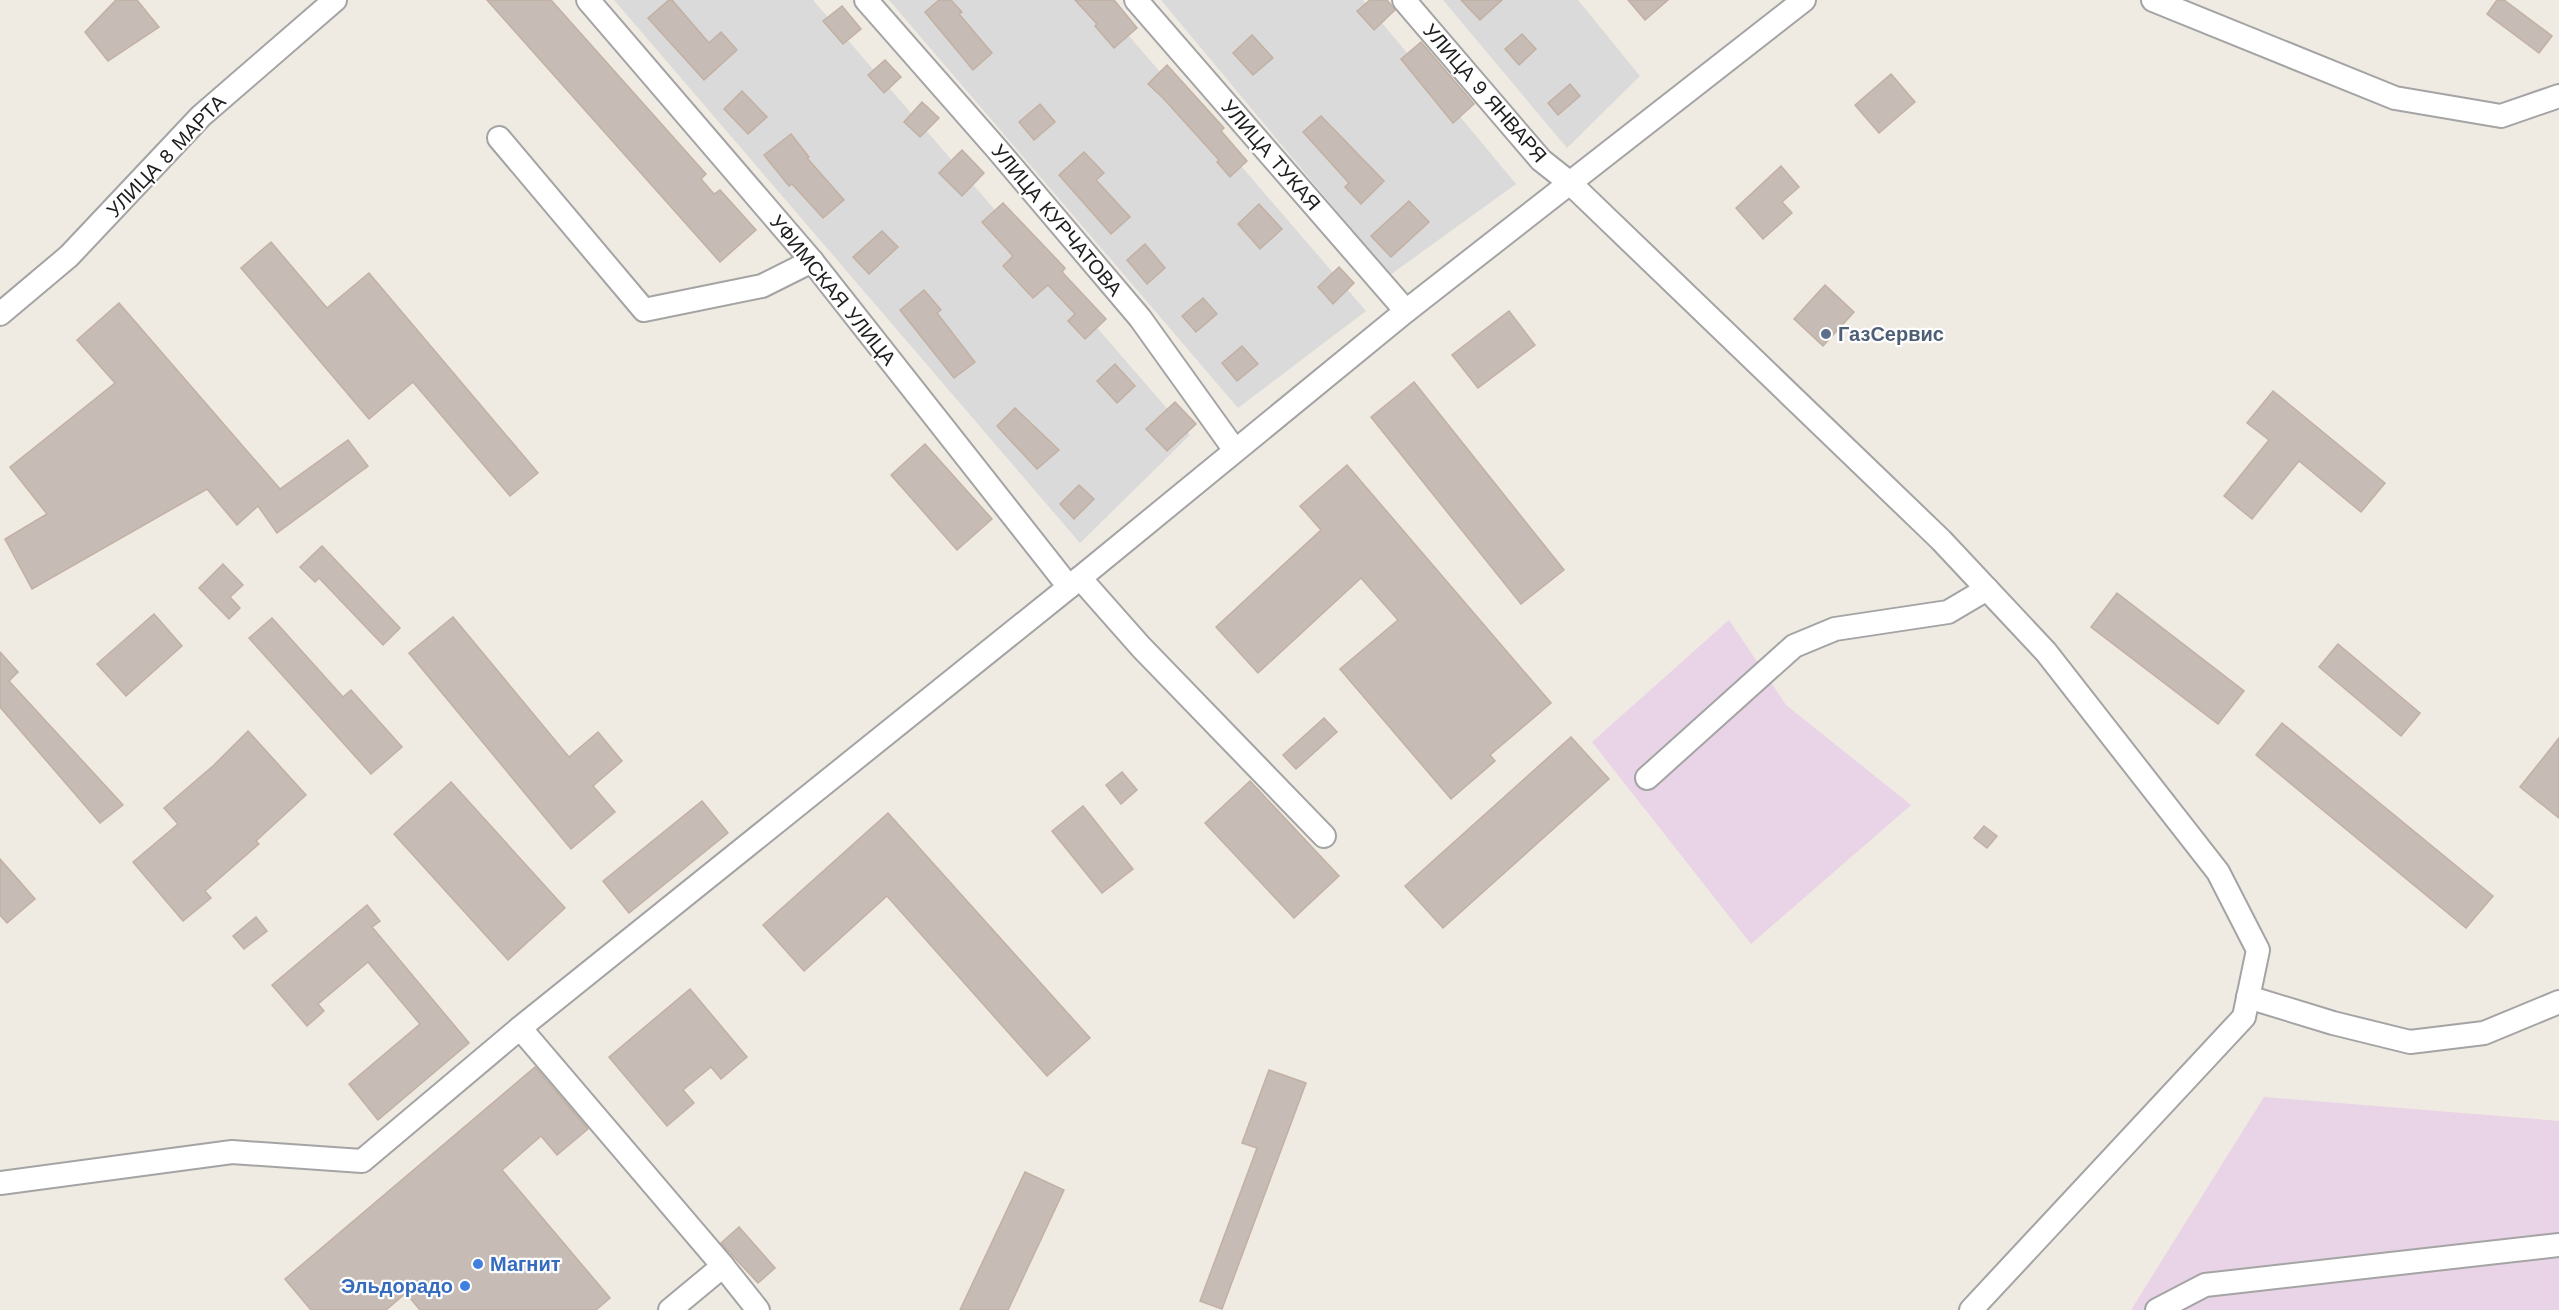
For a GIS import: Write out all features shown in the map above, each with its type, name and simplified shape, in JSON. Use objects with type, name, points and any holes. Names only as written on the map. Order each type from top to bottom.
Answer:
[{"type":"street","name":"УЛИЦА 8 МАРТА","points":[[0,314],[69,256],[201,116],[335,0]]},
{"type":"street","name":"УФИМСКАЯ УЛИЦА","points":[[588,0],[812,261],[1075,582],[1324,836]]},
{"type":"street","name":"УЛИЦА КУРЧАТОВА","points":[[866,0],[996,148],[1140,318],[1234,449]]},
{"type":"street","name":"УЛИЦА ТУКАЯ","points":[[1136,0],[1406,311]]},
{"type":"street","name":"УЛИЦА 9 ЯНВАРЯ","points":[[1404,0],[1541,160],[1570,183],[1932,532],[2046,652],[2218,873],[2258,950],[2244,1017],[1971,1310]]},
{"type":"street","points":[[0,1183],[232,1152],[362,1161],[520,1028],[1075,582],[1234,449],[1406,311],[1804,0]]},
{"type":"street","points":[[2153,0],[2395,98],[2501,116],[2559,96]]},
{"type":"street","points":[[499,138],[644,310],[762,286],[812,261]]},
{"type":"street","points":[[1647,778],[1794,646],[1835,629],[1948,612],[1987,589]]},
{"type":"street","points":[[2248,997],[2272,1002],[2333,1023],[2410,1042],[2484,1034],[2559,1002]]},
{"type":"street","points":[[520,1028],[758,1310]]},
{"type":"street","points":[[2157,1310],[2205,1285],[2559,1245]]},
{"type":"street","points":[[670,1310],[723,1266]]},
{"type":"shaded area","points":[[614,0],[813,0],[1190,435],[1080,543]]},
{"type":"shaded area","points":[[889,0],[1098,0],[1366,311],[1238,408]]},
{"type":"shaded area","points":[[1161,0],[1363,0],[1516,184],[1390,275]]},
{"type":"shaded area","points":[[1443,0],[1578,0],[1640,76],[1567,148]]},
{"type":"shaded area","points":[[1729,620],[1786,705],[1911,805],[1751,944],[1592,742]]},
{"type":"shaded area","points":[[2264,1097],[2559,1121],[2559,1310],[2131,1310]]},
{"type":"building","points":[[116,0],[137,0],[159,27],[108,61],[85,32]]},
{"type":"building","points":[[487,0],[551,0],[706,174],[701,179],[714,194],[720,190],[756,230],[720,262]]},
{"type":"building","points":[[672,0],[709,43],[721,32],[737,50],[704,80],[648,18]]},
{"type":"building","points":[[939,0],[951,0],[962,12],[959,14],[992,53],[973,70],[925,12]]},
{"type":"building","points":[[1075,0],[1114,0],[1137,28],[1114,48],[1095,26],[1097,24]]},
{"type":"building","points":[[1370,0],[1387,0],[1395,10],[1374,30],[1357,11]]},
{"type":"building","points":[[1461,0],[1502,0],[1480,20]]},
{"type":"building","points":[[1628,0],[1668,0],[1645,20]]},
{"type":"building","points":[[2497,0],[2504,0],[2552,36],[2539,53],[2487,14]]},
{"type":"building","points":[[842,6],[861,29],[843,44],[823,21]]},
{"type":"building","points":[[1522,34],[1536,49],[1519,65],[1505,49]]},
{"type":"building","points":[[1252,35],[1273,58],[1253,75],[1233,53]]},
{"type":"building","points":[[1421,42],[1474,104],[1453,123],[1401,59]]},
{"type":"building","points":[[885,60],[901,77],[884,93],[868,75]]},
{"type":"building","points":[[1167,65],[1224,128],[1221,131],[1247,161],[1230,177],[1217,162],[1219,160],[1148,84]]},
{"type":"building","points":[[1891,74],[1915,102],[1879,133],[1855,105]]},
{"type":"building","points":[[1570,84],[1580,96],[1558,115],[1548,103]]},
{"type":"building","points":[[742,91],[767,117],[748,134],[724,109]]},
{"type":"building","points":[[922,102],[939,118],[920,137],[904,122]]},
{"type":"building","points":[[1040,104],[1055,122],[1034,140],[1019,122]]},
{"type":"building","points":[[1321,116],[1384,181],[1361,204],[1345,187],[1349,183],[1303,132]]},
{"type":"building","points":[[791,134],[809,157],[807,158],[844,200],[823,218],[792,184],[789,186],[764,155]]},
{"type":"building","points":[[962,150],[984,173],[962,196],[939,173]]},
{"type":"building","points":[[1084,152],[1104,173],[1096,180],[1130,217],[1111,234],[1059,175]]},
{"type":"building","points":[[1781,166],[1799,187],[1782,202],[1792,213],[1763,239],[1736,208]]},
{"type":"building","points":[[1409,201],[1429,222],[1391,257],[1371,236]]},
{"type":"building","points":[[1003,203],[1065,268],[1062,272],[1106,319],[1085,339],[1068,321],[1075,314],[1048,285],[1033,298],[1003,266],[1013,256],[982,222]]},
{"type":"building","points":[[1259,204],[1282,229],[1260,249],[1238,224]]},
{"type":"building","points":[[882,231],[898,247],[869,274],[853,257]]},
{"type":"building","points":[[271,242],[327,308],[369,273],[538,473],[510,496],[413,382],[369,419],[241,268]]},
{"type":"building","points":[[1145,244],[1165,268],[1147,284],[1127,260]]},
{"type":"building","points":[[1339,267],[1354,283],[1333,304],[1318,287]]},
{"type":"building","points":[[1825,285],[1854,312],[1823,346],[1794,319]]},
{"type":"building","points":[[924,290],[941,310],[937,313],[975,362],[954,378],[900,310]]},
{"type":"building","points":[[1203,298],[1217,314],[1196,332],[1182,316]]},
{"type":"building","points":[[119,303],[280,489],[348,440],[368,466],[277,533],[258,506],[237,525],[207,489],[32,589],[5,539],[47,514],[10,467],[115,383],[77,340]]},
{"type":"building","points":[[1509,311],[1535,345],[1478,388],[1452,355]]},
{"type":"building","points":[[1242,346],[1258,364],[1237,381],[1222,363]]},
{"type":"building","points":[[1115,364],[1135,386],[1117,403],[1097,381]]},
{"type":"building","points":[[1414,382],[1564,570],[1521,604],[1371,417]]},
{"type":"building","points":[[2273,391],[2385,483],[2361,512],[2299,461],[2252,519],[2224,496],[2269,440],[2247,423]]},
{"type":"building","points":[[1175,402],[1196,424],[1167,451],[1146,429]]},
{"type":"building","points":[[1015,408],[1059,450],[1037,469],[997,426]]},
{"type":"building","points":[[925,444],[992,519],[957,550],[891,475]]},
{"type":"building","points":[[1347,465],[1551,703],[1490,755],[1495,761],[1451,799],[1340,669],[1398,620],[1361,578],[1258,673],[1216,627],[1321,530],[1300,506]]},
{"type":"building","points":[[1079,485],[1094,499],[1074,519],[1060,504]]},
{"type":"building","points":[[322,546],[400,628],[383,645],[319,578],[315,582],[300,567]]},
{"type":"building","points":[[223,564],[243,585],[230,597],[240,608],[229,619],[199,588]]},
{"type":"building","points":[[2117,593],[2244,691],[2218,724],[2091,627]]},
{"type":"building","points":[[154,614],[182,646],[126,696],[97,664]]},
{"type":"building","points":[[453,617],[569,757],[598,732],[622,761],[593,786],[615,812],[571,849],[409,653]]},
{"type":"building","points":[[272,618],[343,697],[351,690],[402,747],[371,774],[249,638]]},
{"type":"building","points":[[2338,644],[2420,713],[2401,736],[2319,667]]},
{"type":"building","points":[[0,652],[18,672],[9,681],[123,805],[100,823],[0,707]]},
{"type":"building","points":[[1324,718],[1337,732],[1296,769],[1283,755]]},
{"type":"building","points":[[2282,723],[2493,896],[2466,928],[2256,755]]},
{"type":"building","points":[[248,731],[306,795],[256,841],[259,844],[205,891],[211,898],[183,921],[133,862],[178,824],[164,808],[214,765]]},
{"type":"building","points":[[1571,737],[1609,779],[1443,928],[1405,886]]},
{"type":"building","points":[[2559,738],[2559,818],[2520,787]]},
{"type":"building","points":[[1122,772],[1137,790],[1121,804],[1106,785]]},
{"type":"building","points":[[1250,781],[1339,876],[1294,918],[1205,823]]},
{"type":"building","points":[[451,782],[565,908],[508,960],[394,834]]},
{"type":"building","points":[[702,801],[728,833],[629,913],[603,881]]},
{"type":"building","points":[[1083,806],[1133,869],[1102,893],[1052,831]]},
{"type":"building","points":[[888,813],[1090,1038],[1047,1076],[887,896],[804,971],[763,925]]},
{"type":"building","points":[[1984,826],[1997,836],[1987,848],[1974,838]]},
{"type":"building","points":[[0,859],[35,899],[7,923],[0,915]]},
{"type":"building","points":[[367,905],[380,921],[372,927],[469,1043],[378,1120],[349,1084],[420,1024],[368,962],[318,1004],[324,1011],[307,1026],[272,985]]},
{"type":"building","points":[[256,917],[267,931],[244,949],[233,936]]},
{"type":"building","points":[[690,989],[747,1057],[721,1079],[711,1067],[683,1090],[694,1103],[667,1126],[609,1057]]},
{"type":"building","points":[[535,1067],[588,1129],[557,1155],[541,1136],[502,1170],[610,1298],[596,1310],[420,1310],[406,1293],[386,1310],[311,1310],[285,1279]]},
{"type":"building","points":[[1269,1070],[1306,1083],[1222,1309],[1200,1301],[1257,1148],[1242,1143]]},
{"type":"building","points":[[1025,1172],[1064,1190],[1008,1310],[960,1310]]},
{"type":"building","points":[[739,1227],[775,1268],[758,1283],[721,1243]]},
{"type":"place","name":"ГазСервис","points":[[1826,334]]},
{"type":"place","name":"Магнит","points":[[478,1264]]},
{"type":"place","name":"Эльдорадо","points":[[465,1286]]}]
